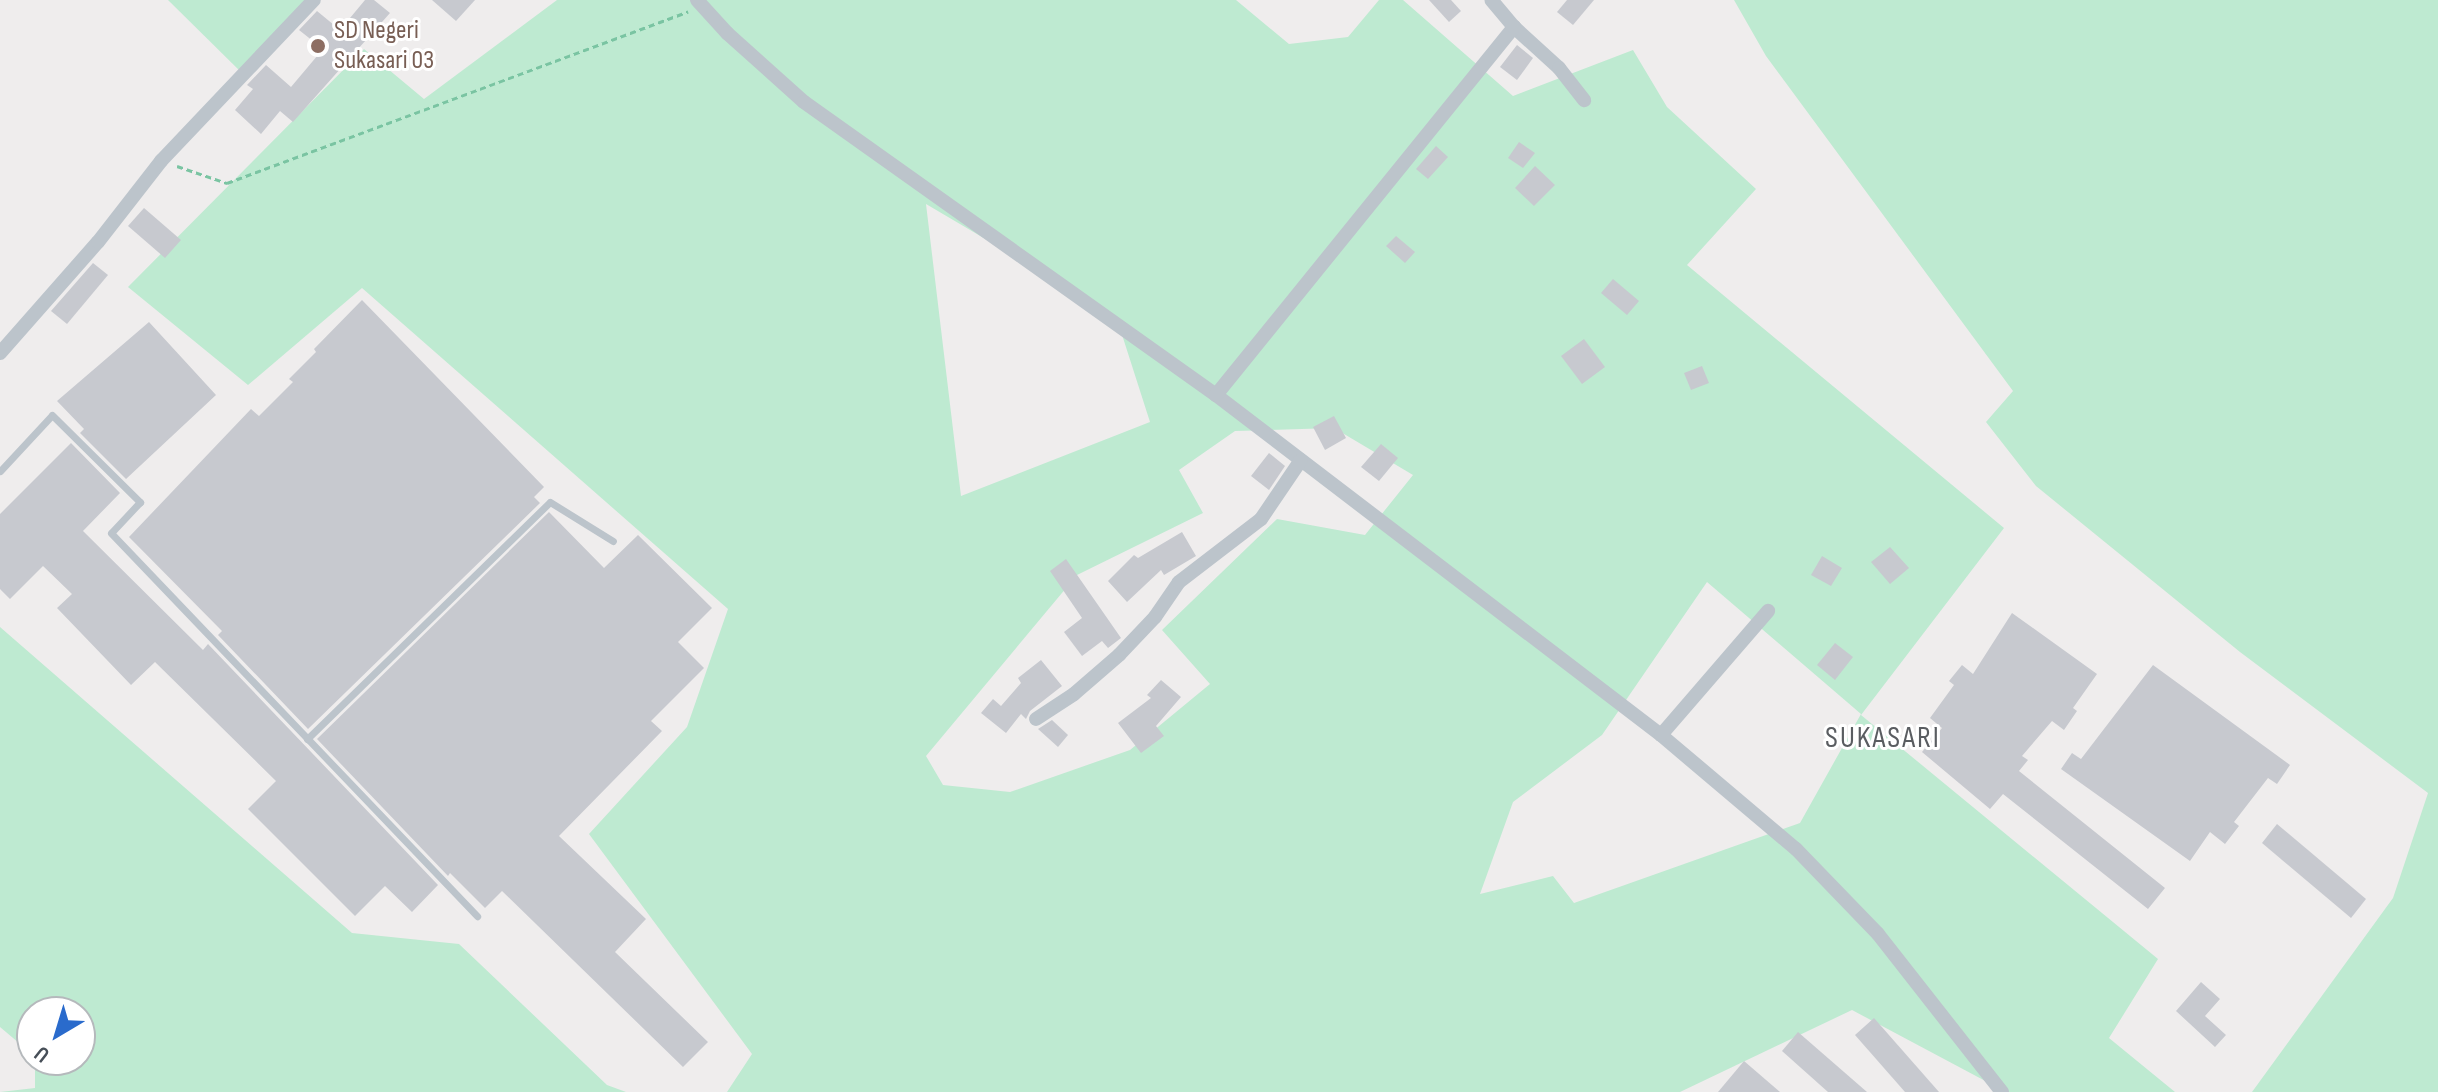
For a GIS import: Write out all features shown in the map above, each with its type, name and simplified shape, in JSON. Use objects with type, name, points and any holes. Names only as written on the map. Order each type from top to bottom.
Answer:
[{"type":"street","points":[[0,353],[98,242],[161,161],[314,0]]},
{"type":"street","points":[[1491,0],[1514,27],[1559,68],[1584,100]]},
{"type":"street","points":[[700,3],[804,102],[1216,395],[1661,735],[1796,849],[1858,913],[2002,1092]]},
{"type":"street","points":[[1216,395],[1514,27]]},
{"type":"street","points":[[1036,719],[1074,694],[1119,655],[1155,617],[1179,582],[1261,519],[1301,460]]},
{"type":"street","points":[[1661,735],[1768,611]]},
{"type":"lane","points":[[0,471],[52,415],[140,502],[111,533],[477,916]]},
{"type":"lane","points":[[307,739],[550,502],[613,541]]},
{"type":"path","points":[[161,161],[227,183],[700,3]]},
{"type":"green space","points":[[168,0],[307,0],[244,75]]},
{"type":"green space","points":[[557,0],[1236,0],[1289,44],[1348,37],[1379,0],[1403,0],[1513,96],[1633,50],[1667,107],[1756,189],[1687,265],[2004,528],[1861,715],[2158,959],[2109,1038],[2175,1092],[2006,1092],[1852,1010],[1680,1092],[727,1092],[752,1054],[589,834],[687,727],[728,609],[362,288],[248,385],[128,287],[364,49],[424,99]],"holes":[[[926,204],[1116,316],[1150,422],[961,496]],[[1334,428],[1413,475],[1365,535],[1277,519],[1162,630],[1210,684],[1130,750],[1010,792],[943,785],[926,756],[1077,575],[1203,513],[1179,470],[1235,431]],[[1707,582],[1861,714],[1800,823],[1574,903],[1553,876],[1480,894],[1513,802],[1602,735]]]},
{"type":"green space","points":[[1734,0],[2438,0],[2438,1092],[2252,1092],[2393,898],[2428,793],[2240,652],[2036,486],[1986,422],[2013,391],[1766,56]]},
{"type":"green space","points":[[0,627],[352,933],[459,944],[607,1085],[626,1092],[0,1092],[35,1088],[35,1076],[96,1076],[96,996],[16,996],[16,1040],[0,1027]]},
{"type":"building","points":[[365,0],[374,0],[390,13],[293,122],[280,111],[261,134],[235,110],[253,89],[247,85],[266,65],[291,87],[323,49],[299,30],[317,11],[340,30]]},
{"type":"building","points":[[432,0],[475,0],[456,21]]},
{"type":"building","points":[[1429,0],[1451,0],[1461,11],[1449,22]]},
{"type":"building","points":[[1567,0],[1594,0],[1573,25],[1557,12]]},
{"type":"building","points":[[1517,45],[1533,58],[1517,80],[1500,67]]},
{"type":"building","points":[[1519,142],[1535,153],[1523,168],[1508,158]]},
{"type":"building","points":[[1436,146],[1448,157],[1428,179],[1416,169]]},
{"type":"building","points":[[1535,166],[1555,185],[1534,206],[1515,188]]},
{"type":"building","points":[[144,208],[181,240],[165,258],[128,226]]},
{"type":"building","points":[[1396,236],[1415,252],[1405,263],[1386,246]]},
{"type":"building","points":[[93,263],[108,275],[67,324],[51,311]]},
{"type":"building","points":[[1613,279],[1639,301],[1627,315],[1601,293]]},
{"type":"building","points":[[362,300],[544,487],[534,497],[540,503],[308,729],[218,635],[222,631],[129,537],[251,409],[259,416],[293,382],[289,379],[316,352],[314,349]]},
{"type":"building","points":[[149,322],[216,395],[126,479],[80,433],[84,429],[57,401]]},
{"type":"building","points":[[1584,339],[1605,367],[1582,384],[1561,356]]},
{"type":"building","points":[[1702,366],[1709,383],[1691,390],[1684,373]]},
{"type":"building","points":[[1334,416],[1346,438],[1325,450],[1313,427]]},
{"type":"building","points":[[71,443],[120,493],[83,531],[203,650],[208,644],[438,885],[412,912],[385,886],[355,916],[248,809],[276,781],[155,662],[131,685],[57,608],[72,594],[43,566],[10,599],[0,589],[0,514]]},
{"type":"building","points":[[1381,444],[1398,458],[1379,481],[1361,467]]},
{"type":"building","points":[[1269,453],[1285,466],[1269,490],[1251,476]]},
{"type":"building","points":[[549,512],[604,568],[638,535],[712,608],[678,642],[704,668],[651,721],[662,731],[559,836],[646,919],[615,952],[708,1042],[683,1067],[502,891],[485,908],[450,873],[448,876],[317,739]]},
{"type":"building","points":[[1182,532],[1196,556],[1164,575],[1161,570],[1127,602],[1108,581],[1134,555],[1138,558]]},
{"type":"building","points":[[1890,547],[1909,568],[1890,584],[1871,562]]},
{"type":"building","points":[[1822,556],[1842,568],[1831,586],[1811,575]]},
{"type":"building","points":[[1066,559],[1121,638],[1108,648],[1102,641],[1082,656],[1064,632],[1082,618],[1050,571]]},
{"type":"building","points":[[2012,613],[2097,674],[2073,708],[2077,711],[2064,730],[2052,721],[2022,756],[2028,760],[2019,771],[2165,888],[2148,909],[2003,794],[1990,809],[1922,752],[1942,728],[1930,718],[1954,685],[1949,681],[1962,665],[1973,674]]},
{"type":"building","points":[[1835,643],[1853,657],[1835,680],[1817,665]]},
{"type":"building","points":[[1041,660],[1062,686],[1030,711],[1026,719],[1021,714],[1006,733],[981,713],[993,699],[1001,706],[1021,683],[1018,678]]},
{"type":"building","points":[[2153,665],[2290,765],[2277,784],[2268,778],[2234,822],[2239,826],[2225,844],[2210,832],[2190,861],[2061,769],[2072,753],[2081,759]]},
{"type":"building","points":[[1161,680],[1181,697],[1156,726],[1164,736],[1141,753],[1118,723],[1151,698],[1147,695]]},
{"type":"building","points":[[1052,720],[1068,735],[1058,747],[1038,729]]},
{"type":"building","points":[[2277,824],[2366,899],[2351,918],[2262,843]]},
{"type":"building","points":[[2201,982],[2220,999],[2205,1016],[2226,1035],[2215,1047],[2176,1011]]},
{"type":"building","points":[[1874,1018],[1939,1092],[1905,1092],[1855,1035]]},
{"type":"building","points":[[1798,1032],[1867,1092],[1828,1092],[1782,1051]]},
{"type":"building","points":[[1744,1061],[1780,1092],[1718,1092]]},
{"type":"place","name":"SD Negeri Sukasari 03","points":[[318,46]]},
{"type":"district","name":"SUKASARI","points":[[1883,738]]}]
